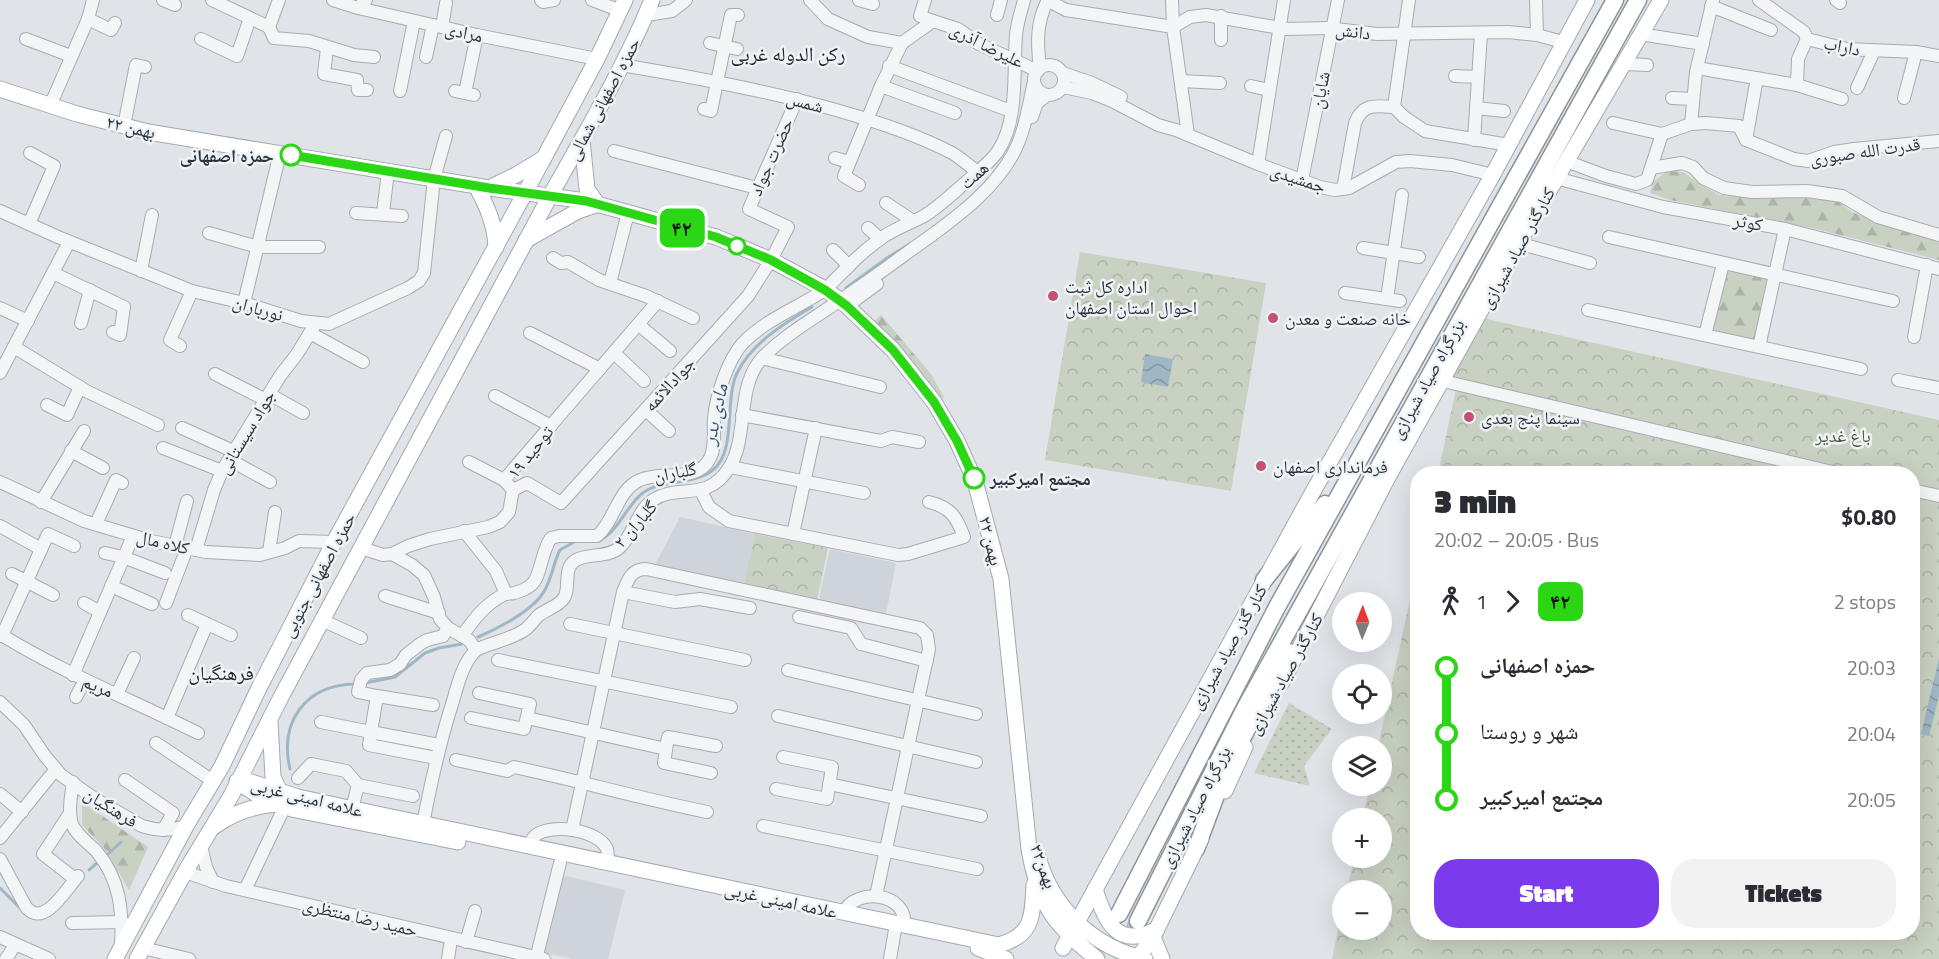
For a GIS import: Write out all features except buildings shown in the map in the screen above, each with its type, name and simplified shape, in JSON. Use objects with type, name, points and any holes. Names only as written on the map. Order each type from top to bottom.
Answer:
[{"type":"highway","name":"بزرگراه صیاد شیرازی","points":[[1119,914],[1277,607],[1615,0]]},
{"type":"highway","name":"بزرگراه صیاد شیرازی","points":[[1138,921],[1244,710],[1638,0]]},
{"type":"highway","points":[[1264,580],[1354,469]]},
{"type":"highway","points":[[1196,849],[1227,766],[1342,552],[1360,499]]},
{"type":"main road","name":"حمزه اصفهانی شمالی","points":[[550,196],[591,124],[652,0]]},
{"type":"main road","points":[[1492,176],[1587,0]]},
{"type":"main road","name":"کنارگذر صیاد شیرازی","points":[[1140,958],[1155,933],[1251,735],[1295,658],[1389,477],[1518,243],[1660,0]]},
{"type":"main road","name":"حمزه اصفهانی شمالی","points":[[525,193],[623,6]]},
{"type":"main road","name":"۲۲ بهمن","points":[[0,89],[50,106],[148,132],[598,205],[716,237],[771,260],[825,290],[843,303],[893,350],[934,402],[957,441],[975,481],[1001,579],[1024,801]]},
{"type":"main road","points":[[567,113],[591,124]]},
{"type":"main road","points":[[526,240],[578,211],[598,205],[587,189],[582,140]]},
{"type":"main road","points":[[496,247],[483,187],[544,158]]},
{"type":"main road","name":"کنار گذر صیاد شیرازی","points":[[1066,942],[1264,580],[1492,176]]},
{"type":"main road","name":"حمزه اصفهانی جنوبی","points":[[118,954],[186,826],[216,776],[334,542],[525,193]]},
{"type":"main road","name":"حمزه اصفهانی جنوبی","points":[[140,953],[231,796],[237,780],[281,697],[324,621],[550,196]]},
{"type":"main road","points":[[482,272],[504,282]]},
{"type":"main road","points":[[259,688],[281,697]]},
{"type":"main road","points":[[212,827],[228,816],[259,806],[280,806],[273,777],[270,719]]},
{"type":"main road","name":"علامه امینی غربی","points":[[216,776],[248,781],[280,806],[560,863],[999,945],[1019,936],[1029,926],[1034,879]]},
{"type":"main road","points":[[1024,801],[1034,879],[1045,904],[1066,942],[1097,959]]},
{"type":"main road","name":"۲۲بهمن","points":[[1024,801],[1042,871],[1050,887],[1066,942]]},
{"type":"main road","name":"علامه امینی غربی","points":[[280,806],[352,809],[528,846],[843,913],[978,948],[1006,959]]},
{"type":"main road","points":[[1050,887],[1070,898],[1079,900],[1095,890],[1106,921],[1114,929],[1124,934],[1136,936],[1155,933],[1162,959]]},
{"type":"main road","points":[[1066,942],[1106,945],[1140,958]]},
{"type":"street","points":[[50,106],[88,19],[93,0]]},
{"type":"street","points":[[212,0],[268,27],[274,38],[309,41],[354,55],[374,57]]},
{"type":"street","points":[[268,27],[279,0]]},
{"type":"street","name":"مرادی","points":[[333,0],[358,8],[477,35],[597,58]]},
{"type":"street","points":[[542,0],[543,2],[554,0]]},
{"type":"street","points":[[592,0],[623,6]]},
{"type":"street","points":[[646,15],[672,11],[686,0]]},
{"type":"street","points":[[810,0],[828,19],[868,37],[902,43],[889,66],[844,176],[859,185]]},
{"type":"street","points":[[859,0],[873,4]]},
{"type":"street","points":[[925,0],[920,16],[933,21]]},
{"type":"street","points":[[997,15],[1001,0]]},
{"type":"street","name":"همت","points":[[825,290],[880,239],[943,203],[998,151],[1006,137],[1011,111],[1016,33],[1024,0]]},
{"type":"street","points":[[1063,74],[1063,87],[1056,94],[1047,95],[1038,91],[1038,29],[1047,0],[1066,10],[1173,27]]},
{"type":"street","points":[[1172,0],[1173,27],[1188,135]]},
{"type":"street","points":[[1258,164],[1284,0]]},
{"type":"street","name":"شایان","points":[[1302,180],[1338,0]]},
{"type":"street","points":[[1394,107],[1409,0]]},
{"type":"street","points":[[1536,0],[1537,35]]},
{"type":"street","name":"داراب","points":[[1759,0],[1804,32],[1808,39],[1847,49],[1916,52],[1939,56]]},
{"type":"street","points":[[157,3],[175,5]]},
{"type":"street","points":[[426,57],[446,3]]},
{"type":"street","points":[[1691,124],[1697,68],[1712,3],[1771,30]]},
{"type":"street","points":[[704,109],[711,111],[718,81],[731,48],[731,15],[738,15]]},
{"type":"street","name":"دانش","points":[[1173,27],[1196,16],[1221,16],[1279,28],[1333,29],[1377,34],[1508,32],[1537,35],[1563,42]]},
{"type":"street","points":[[1221,16],[1221,40]]},
{"type":"street","points":[[201,39],[237,56],[250,18]]},
{"type":"street","points":[[88,19],[111,30],[115,23]]},
{"type":"street","points":[[400,91],[414,21]]},
{"type":"street","name":"علیرضا آذری","points":[[902,43],[933,21],[958,29],[979,44],[1015,59],[1037,74]]},
{"type":"street","points":[[1474,140],[1481,33]]},
{"type":"street","points":[[1640,34],[1703,44]]},
{"type":"street","points":[[465,93],[477,35]]},
{"type":"street","points":[[26,39],[71,56]]},
{"type":"street","points":[[1797,85],[1798,59],[1808,39]]},
{"type":"street","points":[[710,43],[731,48]]},
{"type":"street","points":[[327,48],[324,74],[357,80],[358,90],[367,90]]},
{"type":"street","points":[[1857,88],[1874,51]]},
{"type":"street","points":[[1904,98],[1916,52]]},
{"type":"street","points":[[1623,64],[1647,65]]},
{"type":"street","points":[[124,126],[136,65],[145,67]]},
{"type":"street","name":"شمس","points":[[621,65],[718,81],[797,99],[866,119],[921,139],[953,154],[978,172]]},
{"type":"street","points":[[919,248],[973,202],[1005,167],[1019,141],[1037,74],[1052,65],[1063,74],[1104,88],[1127,104]]},
{"type":"street","points":[[889,66],[1011,111]]},
{"type":"street","points":[[1697,68],[1797,85],[1842,99]]},
{"type":"street","points":[[1455,76],[1478,77]]},
{"type":"street","points":[[1746,140],[1757,78]]},
{"type":"street","points":[[1181,81],[1220,83]]},
{"type":"street","points":[[881,86],[954,113]]},
{"type":"street","points":[[1251,86],[1269,90]]},
{"type":"street","points":[[1063,87],[1127,104]]},
{"type":"street","points":[[929,502],[948,509],[955,516],[964,537],[908,555],[898,555],[729,521],[709,507],[701,491],[713,484],[730,467],[753,370],[762,358],[788,334],[843,303],[974,208],[1007,173],[1024,142],[1036,106],[1047,95]]},
{"type":"street","points":[[1672,98],[1693,99]]},
{"type":"street","name":"حضرت جواد","points":[[771,260],[788,227],[749,209],[797,99]]},
{"type":"street","name":"جمشیدی","points":[[1127,104],[1162,118],[1188,135],[1320,187],[1349,188],[1396,162],[1410,161],[1452,165],[1492,176]]},
{"type":"street","points":[[1343,189],[1351,138],[1359,114],[1363,109],[1369,107],[1394,107],[1425,131],[1509,145]]},
{"type":"street","points":[[1476,108],[1504,111]]},
{"type":"street","points":[[1566,161],[1636,184],[1647,180],[1662,134],[1612,123]]},
{"type":"street","name":"قدرت الله صبوری","points":[[1662,134],[1691,124],[1739,126],[1746,140],[1794,159],[1808,161],[1834,152],[1939,141]]},
{"type":"street","name":"نورباران","points":[[1,214],[192,291],[244,303],[301,321],[313,328],[329,324],[419,281],[424,273],[427,260],[434,179],[446,136]]},
{"type":"street","points":[[614,151],[757,188]]},
{"type":"street","points":[[29,224],[54,166],[30,153]]},
{"type":"street","points":[[244,303],[280,153]]},
{"type":"street","points":[[835,158],[849,162]]},
{"type":"street","points":[[1651,168],[1682,163],[1693,167],[1703,178],[1724,188],[1752,192],[1807,191],[1842,196],[1878,217],[1939,235]]},
{"type":"street","points":[[383,213],[388,171]]},
{"type":"street","name":"کوثر","points":[[1556,178],[1663,207],[1785,229],[1933,267]]},
{"type":"street","points":[[1387,299],[1402,195]]},
{"type":"street","points":[[886,203],[913,221]]},
{"type":"street","points":[[356,213],[402,216]]},
{"type":"street","points":[[610,283],[628,213]]},
{"type":"street","points":[[141,271],[152,215]]},
{"type":"street","points":[[868,228],[880,239]]},
{"type":"street","points":[[1759,347],[1785,229]]},
{"type":"street","points":[[208,233],[258,247],[319,248]]},
{"type":"street","points":[[1609,237],[1893,301]]},
{"type":"street","points":[[0,373],[69,242]]},
{"type":"street","points":[[1518,243],[1590,263]]},
{"type":"street","points":[[1363,248],[1419,257]]},
{"type":"street","points":[[833,250],[849,266]]},
{"type":"street","points":[[553,258],[561,263],[568,262],[599,280],[658,301],[693,318]]},
{"type":"street","name":"جوادالائمه","points":[[508,485],[527,483],[561,503],[748,296],[771,260]]},
{"type":"street","points":[[1705,335],[1723,264]]},
{"type":"street","points":[[1914,337],[1933,267]]},
{"type":"street","points":[[53,273],[124,307],[120,335],[113,332]]},
{"type":"street","points":[[81,323],[90,290]]},
{"type":"street","name":"گلباران","points":[[462,636],[479,612],[506,594],[515,593],[533,585],[538,576],[544,548],[551,538],[597,536],[604,530],[622,498],[634,483],[643,478],[695,472],[705,466],[712,451],[714,417],[719,393],[742,344],[759,329],[825,290]]},
{"type":"street","points":[[180,346],[170,340],[192,291]]},
{"type":"street","points":[[1345,293],[1400,301]]},
{"type":"street","name":"توحید ۱۹","points":[[392,554],[408,546],[488,527],[500,522],[508,512],[508,485],[551,426],[658,301]]},
{"type":"street","points":[[0,308],[28,321]]},
{"type":"street","points":[[1588,310],[1862,369]]},
{"type":"street","points":[[639,325],[670,351]]},
{"type":"street","points":[[313,328],[363,362]]},
{"type":"street","name":"جواد سیستانی","points":[[186,548],[222,471],[280,376],[313,328]]},
{"type":"street","points":[[530,333],[600,369]]},
{"type":"street","points":[[14,347],[80,387],[158,425]]},
{"type":"street","points":[[614,353],[644,381]]},
{"type":"street","points":[[762,358],[879,387]]},
{"type":"street","points":[[215,374],[303,413]]},
{"type":"street","points":[[1898,380],[1939,388]]},
{"type":"street","points":[[1443,381],[1807,466]]},
{"type":"street","points":[[47,405],[67,415],[80,387]]},
{"type":"street","points":[[495,396],[551,426]]},
{"type":"street","points":[[646,410],[669,431]]},
{"type":"street","points":[[742,415],[881,441],[892,437],[919,442]]},
{"type":"street","points":[[182,428],[232,456],[270,482]]},
{"type":"street","points":[[793,534],[816,428]]},
{"type":"street","points":[[42,502],[84,430]]},
{"type":"street","points":[[164,448],[222,471]]},
{"type":"street","points":[[71,451],[103,468]]},
{"type":"street","points":[[469,462],[508,485]]},
{"type":"street","points":[[730,467],[864,493]]},
{"type":"street","points":[[96,524],[116,480],[123,483]]},
{"type":"street","name":"کلاه مال","points":[[0,482],[96,524],[133,536],[186,548],[260,555],[299,541],[334,542]]},
{"type":"street","name":"گلباران ۲","points":[[476,650],[522,632],[538,615],[560,603],[566,595],[568,573],[572,564],[582,558],[616,550],[626,538],[642,510],[655,498],[701,491]]},
{"type":"street","points":[[1920,492],[1939,496]]},
{"type":"street","points":[[166,603],[186,548],[187,501]]},
{"type":"street","points":[[269,552],[275,512]]},
{"type":"street","points":[[0,526],[41,549]]},
{"type":"street","points":[[464,531],[496,572],[506,594]]},
{"type":"street","points":[[1,635],[48,534],[74,546]]},
{"type":"street","points":[[73,675],[133,536]]},
{"type":"street","points":[[361,548],[383,555],[392,554],[424,575],[439,613],[448,628],[469,640],[476,650],[470,656],[463,672],[439,745],[423,824]]},
{"type":"street","points":[[105,554],[123,557],[165,573]]},
{"type":"street","points":[[572,830],[613,634],[623,592],[630,576],[643,569],[920,628],[926,632],[928,638],[927,661],[876,896]]},
{"type":"street","points":[[12,574],[53,595]]},
{"type":"street","points":[[111,586],[152,604]]},
{"type":"street","points":[[623,592],[675,602],[700,598],[750,608]]},
{"type":"street","points":[[386,596],[439,613]]},
{"type":"street","points":[[84,603],[100,612]]},
{"type":"street","points":[[188,615],[231,635]]},
{"type":"street","points":[[799,617],[851,628],[861,644],[927,661]]},
{"type":"street","points":[[324,621],[361,638]]},
{"type":"street","points":[[167,718],[207,624]]},
{"type":"street","points":[[570,624],[745,660]]},
{"type":"street","points":[[433,705],[377,696],[359,686],[367,673],[390,670],[400,664],[413,649],[427,640],[443,636],[448,628]]},
{"type":"street","name":"مریم","points":[[1,635],[73,675],[198,734]]},
{"type":"street","points":[[117,694],[134,658]]},
{"type":"street","points":[[498,660],[731,707]]},
{"type":"street","points":[[788,670],[976,714]]},
{"type":"street","points":[[76,697],[85,680]]},
{"type":"street","points":[[471,718],[525,729],[530,704],[480,693]]},
{"type":"street","points":[[377,696],[369,745],[436,758]]},
{"type":"street","name":"فرهنگیان","points":[[1,705],[24,725],[56,769],[95,800],[142,826],[163,830],[186,826]]},
{"type":"street","points":[[778,716],[976,762]]},
{"type":"street","points":[[527,718],[666,749]]},
{"type":"street","points":[[321,722],[439,745]]},
{"type":"street","points":[[711,772],[663,763],[668,737],[716,746]]},
{"type":"street","points":[[156,743],[216,776]]},
{"type":"street","points":[[776,789],[826,799],[832,767],[783,757]]},
{"type":"street","points":[[456,760],[507,771],[514,767],[582,781],[707,812]]},
{"type":"street","points":[[298,777],[311,764],[346,771],[358,785],[413,796]]},
{"type":"street","points":[[0,838],[56,769]]},
{"type":"street","points":[[125,780],[173,813],[163,830]]},
{"type":"street","name":"فرهنگیان","points":[[73,782],[70,813],[73,826],[111,872],[118,891],[123,922],[118,954]]},
{"type":"street","points":[[829,784],[981,816]]},
{"type":"street","points":[[352,809],[358,785]]},
{"type":"street","points":[[0,794],[22,812]]},
{"type":"street","points":[[245,890],[280,806]]},
{"type":"street","points":[[0,858],[31,913],[42,914],[52,907],[77,878],[43,854],[70,813]]},
{"type":"street","points":[[763,826],[977,869]]},
{"type":"street","points":[[528,846],[537,834],[544,831],[572,830],[599,840],[606,847],[608,863]]},
{"type":"street","points":[[201,846],[206,867],[213,882]]},
{"type":"street","points":[[539,958],[560,863]]},
{"type":"street","name":"حمید رضا منتظری","points":[[185,872],[245,890],[539,958]]},
{"type":"street","points":[[843,913],[849,903],[854,900],[876,896],[885,898],[900,909],[905,917],[898,927],[890,959]]},
{"type":"street","points":[[466,942],[475,911]]},
{"type":"street","points":[[72,922],[123,922]]},
{"type":"street","points":[[0,937],[10,952],[49,959]]},
{"type":"street","points":[[448,959],[451,939]]},
{"type":"street","points":[[140,953],[189,959]]},
{"type":"shaded area","points":[[680,517],[755,534],[744,584],[655,565]]},
{"type":"shaded area","points":[[830,549],[896,563],[886,614],[822,601],[819,598]]},
{"type":"shaded area","points":[[566,876],[625,890],[608,959],[573,959],[545,951],[561,879]]},
{"type":"green space","points":[[1667,171],[1683,172],[1720,195],[1760,199],[1797,196],[1837,201],[1852,212],[1939,242],[1939,260],[1812,228],[1670,200],[1650,193],[1653,182]]},
{"type":"green space","points":[[1080,252],[1266,283],[1231,491],[1045,460]]},
{"type":"green space","points":[[1725,268],[1771,277],[1757,343],[1709,333]]},
{"type":"green space","points":[[881,315],[931,374],[944,397],[938,400],[873,323]]},
{"type":"green space","name":"باغ غدیر","points":[[1478,317],[1939,420],[1939,493],[1920,489],[1920,466],[1821,466],[1534,401],[1807,466],[1440,466],[1457,384],[1443,381]]},
{"type":"green space","points":[[1920,492],[1939,496],[1939,959],[1332,959],[1336,940],[1392,940],[1392,880],[1349,880],[1352,868],[1392,868],[1392,808],[1365,808],[1368,796],[1392,796],[1392,736],[1380,736],[1383,724],[1392,724],[1392,682],[1410,599],[1410,940],[1920,940]]},
{"type":"green space","points":[[755,534],[828,548],[817,600],[744,584]]},
{"type":"green space","points":[[1289,703],[1332,729],[1304,766],[1310,786],[1254,773]]},
{"type":"green space","points":[[82,802],[148,847],[129,890],[104,848],[82,825]]},
{"type":"water","points":[[1145,354],[1173,359],[1168,387],[1141,382]]},
{"type":"water","points":[[1939,658],[1939,696],[1929,736],[1921,734]]},
{"type":"waterway","points":[[846,288],[911,243]]},
{"type":"waterway","name":"مادی بدر","points":[[601,539],[612,530],[632,503],[644,492],[660,485],[696,478],[713,470],[725,451],[733,384],[743,362],[769,335],[812,307]]},
{"type":"waterway","name":"مادی بدر","points":[[478,637],[514,619],[538,600],[548,583],[560,550],[576,541]]},
{"type":"waterway","name":"مادی بدر","points":[[365,683],[395,677],[425,653],[462,644]]},
{"type":"waterway","name":"مادی بدر","points":[[290,769],[288,736],[300,709],[322,691],[355,684]]},
{"type":"waterway","name":"مادی بدر","points":[[107,855],[121,842]]},
{"type":"waterway","name":"مادی بدر","points":[[89,870],[97,863]]},
{"type":"waterway","name":"مادی بدر","points":[[0,888],[20,908]]},
{"type":"tunnel","points":[[1116,959],[1138,921]]},
{"type":"bus line","name":"۴۲","points":[[291,155],[489,188],[586,201],[716,237],[771,260],[840,300],[893,350],[934,402],[957,441],[974,478]]},
{"type":"place","name":"حمزه اصفهانی","points":[[291,155]]},
{"type":"place","name":"اداره کل ثبت احوال استان اصفهان","points":[[1053,296]]},
{"type":"place","name":"خانه صنعت و معدن","points":[[1273,318]]},
{"type":"place","name":"سینما پنج بعدی","points":[[1469,417]]},
{"type":"place","name":"فرمانداری اصفهان","points":[[1261,466]]},
{"type":"place","name":"مجتمع امیرکبیر","points":[[974,478]]},
{"type":"district","name":"رکن الدوله غربی","points":[[788,53]]},
{"type":"district","name":"فرهنگیان","points":[[221,672]]}]
